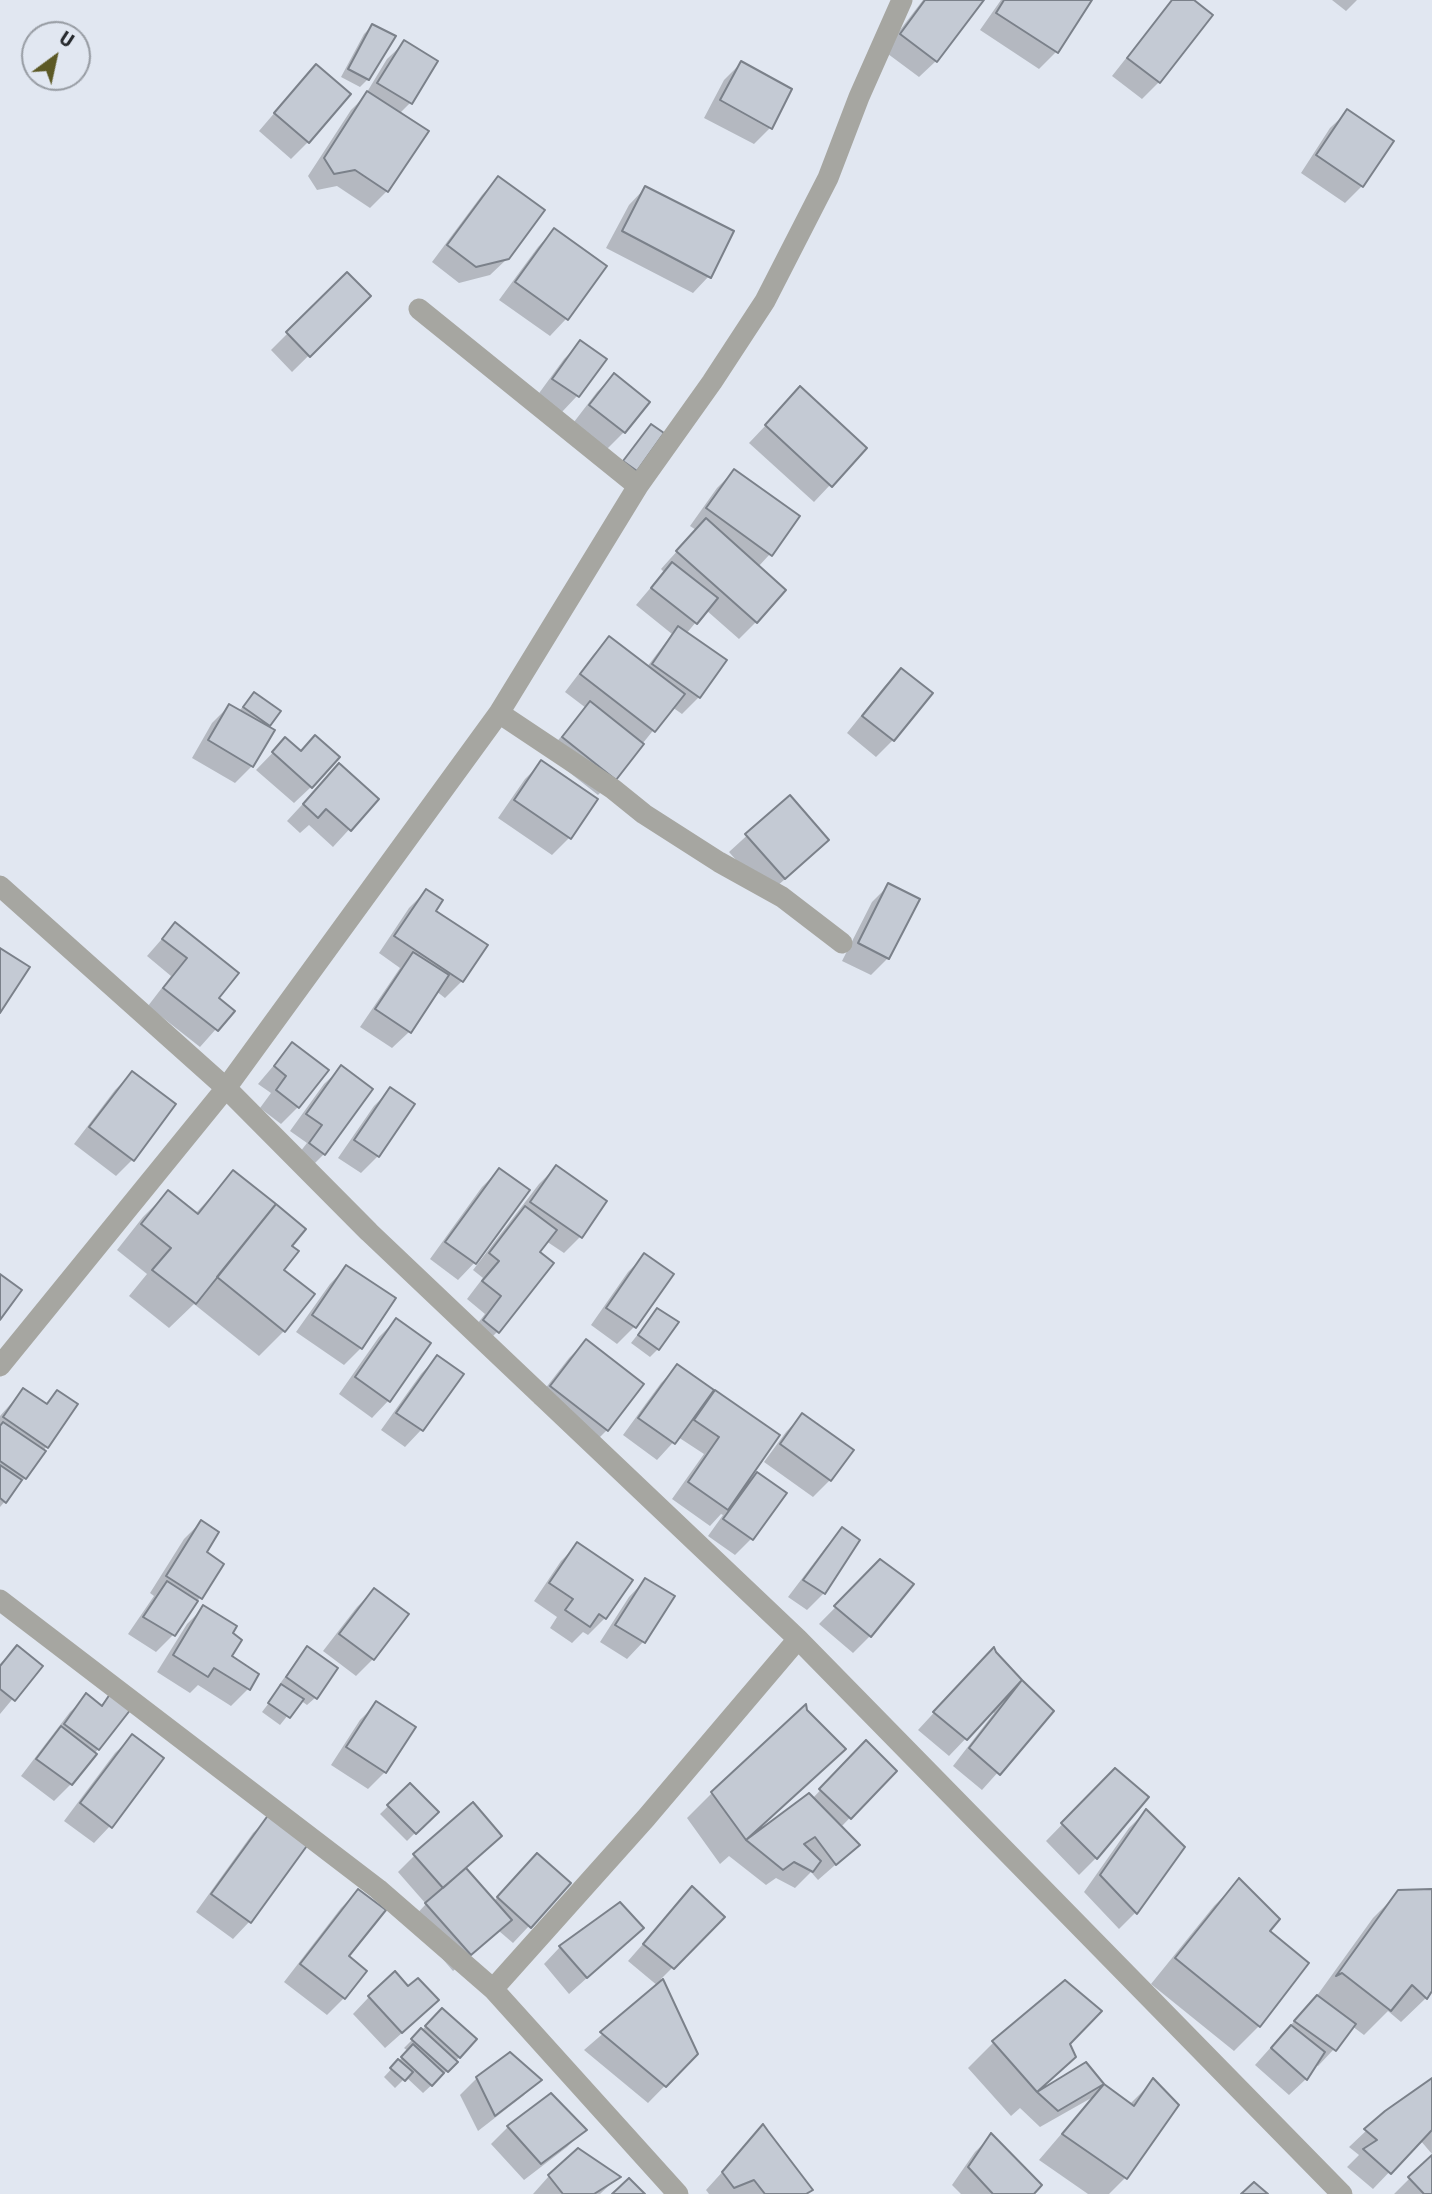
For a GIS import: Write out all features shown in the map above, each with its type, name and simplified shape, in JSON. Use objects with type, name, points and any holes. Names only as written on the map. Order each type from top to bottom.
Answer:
[{"type":"street","points":[[0,1366],[226,1088],[499,713],[638,486],[712,382],[765,300],[828,178],[859,97],[902,0]]},
{"type":"street","points":[[419,309],[638,486]]},
{"type":"street","points":[[499,713],[613,789],[645,814],[719,862],[782,897],[842,943]]},
{"type":"street","points":[[0,887],[226,1088],[379,1241],[798,1639],[1342,2194]]},
{"type":"street","points":[[0,1600],[379,1889],[493,1989],[678,2194]]},
{"type":"street","points":[[493,1989],[646,1818],[798,1639]]},
{"type":"building","points":[[925,0],[984,0],[937,62],[900,34]]},
{"type":"building","points":[[1004,0],[1092,0],[1058,53],[996,13]]},
{"type":"building","points":[[1172,0],[1194,0],[1213,15],[1160,83],[1127,58]]},
{"type":"building","points":[[372,24],[396,36],[369,80],[348,69]]},
{"type":"building","points":[[404,40],[438,61],[412,104],[377,83]]},
{"type":"building","points":[[741,61],[792,89],[772,129],[720,100]]},
{"type":"building","points":[[316,64],[351,94],[309,143],[274,113]]},
{"type":"building","points":[[367,91],[429,131],[388,192],[355,170],[334,174],[324,158]]},
{"type":"building","points":[[1347,109],[1394,141],[1363,187],[1316,155]]},
{"type":"building","points":[[498,176],[545,210],[509,259],[476,267],[447,245]]},
{"type":"building","points":[[645,186],[734,231],[711,278],[622,231]]},
{"type":"building","points":[[554,228],[607,266],[568,320],[515,282]]},
{"type":"building","points":[[347,272],[371,296],[310,357],[286,332]]},
{"type":"building","points":[[580,340],[607,359],[579,397],[552,379]]},
{"type":"building","points":[[614,373],[650,402],[625,433],[589,405]]},
{"type":"building","points":[[800,386],[867,448],[832,487],[765,425]]},
{"type":"building","points":[[651,424],[664,433],[637,471],[623,461]]},
{"type":"building","points":[[734,469],[800,516],[772,556],[706,508]]},
{"type":"building","points":[[706,518],[786,590],[757,623],[676,551]]},
{"type":"building","points":[[672,562],[718,598],[697,624],[651,588]]},
{"type":"building","points":[[678,626],[727,660],[700,698],[652,664]]},
{"type":"building","points":[[609,636],[685,694],[655,732],[580,674]]},
{"type":"building","points":[[901,668],[933,693],[894,741],[862,716]]},
{"type":"building","points":[[254,692],[281,711],[270,726],[243,707]]},
{"type":"building","points":[[590,701],[644,744],[616,780],[562,737]]},
{"type":"building","points":[[229,704],[275,730],[253,767],[208,740]]},
{"type":"building","points":[[315,735],[340,757],[312,788],[272,752],[285,737],[301,751]]},
{"type":"building","points":[[541,760],[598,799],[571,839],[514,800]]},
{"type":"building","points":[[339,763],[379,799],[351,831],[326,809],[318,818],[303,804]]},
{"type":"building","points":[[790,795],[829,840],[785,879],[745,834]]},
{"type":"building","points":[[888,883],[920,899],[889,959],[858,943]]},
{"type":"building","points":[[426,889],[443,900],[436,911],[488,945],[463,982],[394,936]]},
{"type":"building","points":[[175,922],[239,973],[219,998],[235,1011],[218,1031],[163,988],[187,958],[162,939]]},
{"type":"building","points":[[0,948],[30,967],[0,1013]]},
{"type":"building","points":[[413,952],[449,975],[411,1033],[375,1009]]},
{"type":"building","points":[[292,1042],[329,1070],[299,1108],[276,1090],[286,1076],[274,1066]]},
{"type":"building","points":[[341,1065],[373,1089],[325,1155],[309,1143],[322,1125],[306,1114]]},
{"type":"building","points":[[132,1071],[176,1104],[134,1161],[89,1127]]},
{"type":"building","points":[[390,1087],[415,1104],[379,1157],[354,1140]]},
{"type":"building","points":[[556,1165],[607,1201],[582,1238],[530,1202]]},
{"type":"building","points":[[499,1168],[530,1190],[476,1264],[445,1242]]},
{"type":"building","points":[[233,1170],[276,1204],[196,1304],[152,1270],[171,1248],[141,1224],[168,1190],[198,1214]]},
{"type":"building","points":[[276,1204],[306,1229],[292,1246],[299,1251],[284,1270],[315,1294],[285,1332],[217,1277]]},
{"type":"building","points":[[525,1206],[557,1230],[540,1252],[554,1263],[499,1333],[483,1320],[501,1296],[482,1281],[499,1261],[489,1253]]},
{"type":"building","points":[[644,1253],[674,1274],[636,1328],[606,1308]]},
{"type":"building","points":[[346,1265],[396,1298],[362,1349],[312,1315]]},
{"type":"building","points":[[0,1274],[22,1290],[0,1320]]},
{"type":"building","points":[[657,1308],[679,1322],[659,1350],[638,1335]]},
{"type":"building","points":[[396,1318],[431,1343],[390,1402],[355,1377]]},
{"type":"building","points":[[586,1339],[644,1384],[608,1431],[550,1386]]},
{"type":"building","points":[[437,1355],[464,1374],[423,1431],[396,1413]]},
{"type":"building","points":[[677,1364],[714,1390],[675,1444],[638,1418]]},
{"type":"building","points":[[23,1388],[47,1404],[57,1390],[78,1404],[48,1448],[3,1417]]},
{"type":"building","points":[[715,1390],[780,1435],[728,1510],[688,1482],[719,1437],[694,1420]]},
{"type":"building","points":[[802,1413],[854,1450],[831,1481],[780,1444]]},
{"type":"building","points":[[3,1422],[46,1451],[26,1479],[0,1461],[0,1426]]},
{"type":"building","points":[[0,1465],[22,1480],[6,1503],[0,1498]]},
{"type":"building","points":[[757,1472],[787,1493],[753,1540],[723,1519]]},
{"type":"building","points":[[201,1520],[219,1532],[207,1552],[224,1564],[202,1599],[166,1576]]},
{"type":"building","points":[[842,1527],[860,1540],[825,1594],[803,1580]]},
{"type":"building","points":[[577,1542],[633,1580],[606,1619],[599,1614],[590,1627],[565,1610],[573,1599],[549,1583]]},
{"type":"building","points":[[880,1559],[914,1584],[871,1637],[834,1606]]},
{"type":"building","points":[[645,1578],[675,1596],[645,1643],[615,1625]]},
{"type":"building","points":[[167,1581],[198,1601],[175,1636],[143,1617]]},
{"type":"building","points":[[374,1588],[409,1614],[374,1660],[339,1634]]},
{"type":"building","points":[[203,1605],[237,1626],[233,1633],[242,1640],[232,1656],[259,1674],[250,1690],[214,1668],[208,1677],[173,1655]]},
{"type":"building","points":[[17,1645],[43,1666],[15,1701],[0,1689],[0,1666]]},
{"type":"building","points":[[307,1646],[338,1668],[317,1699],[286,1677]]},
{"type":"building","points":[[994,1647],[1022,1680],[967,1740],[933,1712]]},
{"type":"building","points":[[1022,1680],[1054,1711],[1000,1775],[969,1748]]},
{"type":"building","points":[[281,1684],[304,1699],[290,1718],[268,1703]]},
{"type":"building","points":[[86,1693],[102,1706],[110,1694],[131,1709],[99,1750],[64,1724]]},
{"type":"building","points":[[376,1701],[416,1727],[386,1773],[346,1747]]},
{"type":"building","points":[[806,1704],[807,1710],[846,1749],[746,1840],[711,1792]]},
{"type":"building","points":[[61,1726],[97,1754],[72,1785],[36,1759]]},
{"type":"building","points":[[132,1734],[164,1758],[112,1828],[80,1803]]},
{"type":"building","points":[[866,1740],[897,1771],[851,1819],[819,1789]]},
{"type":"building","points":[[1115,1768],[1149,1797],[1097,1859],[1061,1823]]},
{"type":"building","points":[[410,1783],[439,1812],[416,1834],[387,1805]]},
{"type":"building","points":[[809,1793],[860,1845],[836,1865],[815,1837],[804,1844],[821,1861],[813,1872],[794,1862],[783,1870],[746,1840]]},
{"type":"building","points":[[473,1802],[502,1836],[443,1888],[413,1854]]},
{"type":"building","points":[[1146,1809],[1185,1847],[1137,1914],[1100,1875]]},
{"type":"building","points":[[269,1814],[309,1843],[251,1923],[211,1894]]},
{"type":"building","points":[[537,1853],[571,1883],[531,1928],[497,1897]]},
{"type":"building","points":[[466,1868],[512,1920],[471,1955],[425,1903]]},
{"type":"building","points":[[1239,1878],[1280,1919],[1270,1931],[1309,1963],[1260,2027],[1175,1958]]},
{"type":"building","points":[[692,1886],[725,1917],[674,1969],[643,1944]]},
{"type":"building","points":[[358,1889],[386,1910],[349,1956],[367,1971],[345,1999],[300,1964]]},
{"type":"building","points":[[1432,1889],[1432,1991],[1427,1999],[1412,1985],[1391,2011],[1342,1973],[1336,1976],[1398,1890]]},
{"type":"building","points":[[620,1902],[644,1928],[587,1978],[559,1946]]},
{"type":"building","points":[[395,1971],[408,1986],[418,1978],[439,2000],[402,2033],[368,1996]]},
{"type":"building","points":[[663,1979],[698,2054],[666,2087],[600,2032]]},
{"type":"building","points":[[1065,1980],[1102,2011],[1070,2044],[1076,2057],[1037,2092],[992,2041]]},
{"type":"building","points":[[1317,1995],[1356,2024],[1336,2051],[1294,2021]]},
{"type":"building","points":[[442,2008],[477,2039],[460,2058],[425,2026]]},
{"type":"building","points":[[1291,2025],[1325,2052],[1307,2080],[1271,2048]]},
{"type":"building","points":[[421,2028],[458,2062],[448,2072],[411,2039]]},
{"type":"building","points":[[413,2044],[444,2073],[432,2086],[401,2057]]},
{"type":"building","points":[[510,2052],[542,2080],[495,2116],[476,2077]]},
{"type":"building","points":[[398,2059],[413,2072],[405,2081],[390,2068]]},
{"type":"building","points":[[1086,2062],[1104,2084],[1058,2111],[1037,2092]]},
{"type":"building","points":[[1153,2078],[1179,2105],[1127,2179],[1062,2134],[1104,2084],[1134,2106]]},
{"type":"building","points":[[1432,2078],[1432,2130],[1391,2174],[1363,2149],[1377,2140],[1364,2129]]},
{"type":"building","points":[[551,2093],[587,2130],[541,2164],[507,2126]]},
{"type":"building","points":[[763,2124],[813,2190],[806,2194],[765,2194],[754,2180],[734,2188],[722,2172]]},
{"type":"building","points":[[991,2133],[1042,2185],[1034,2194],[993,2194],[968,2167]]},
{"type":"building","points":[[578,2148],[621,2177],[594,2194],[563,2194],[548,2175]]},
{"type":"building","points":[[1432,2155],[1432,2194],[1424,2194],[1408,2177]]},
{"type":"building","points":[[629,2178],[645,2194],[612,2194]]},
{"type":"building","points":[[1254,2182],[1268,2194],[1241,2194]]}]
